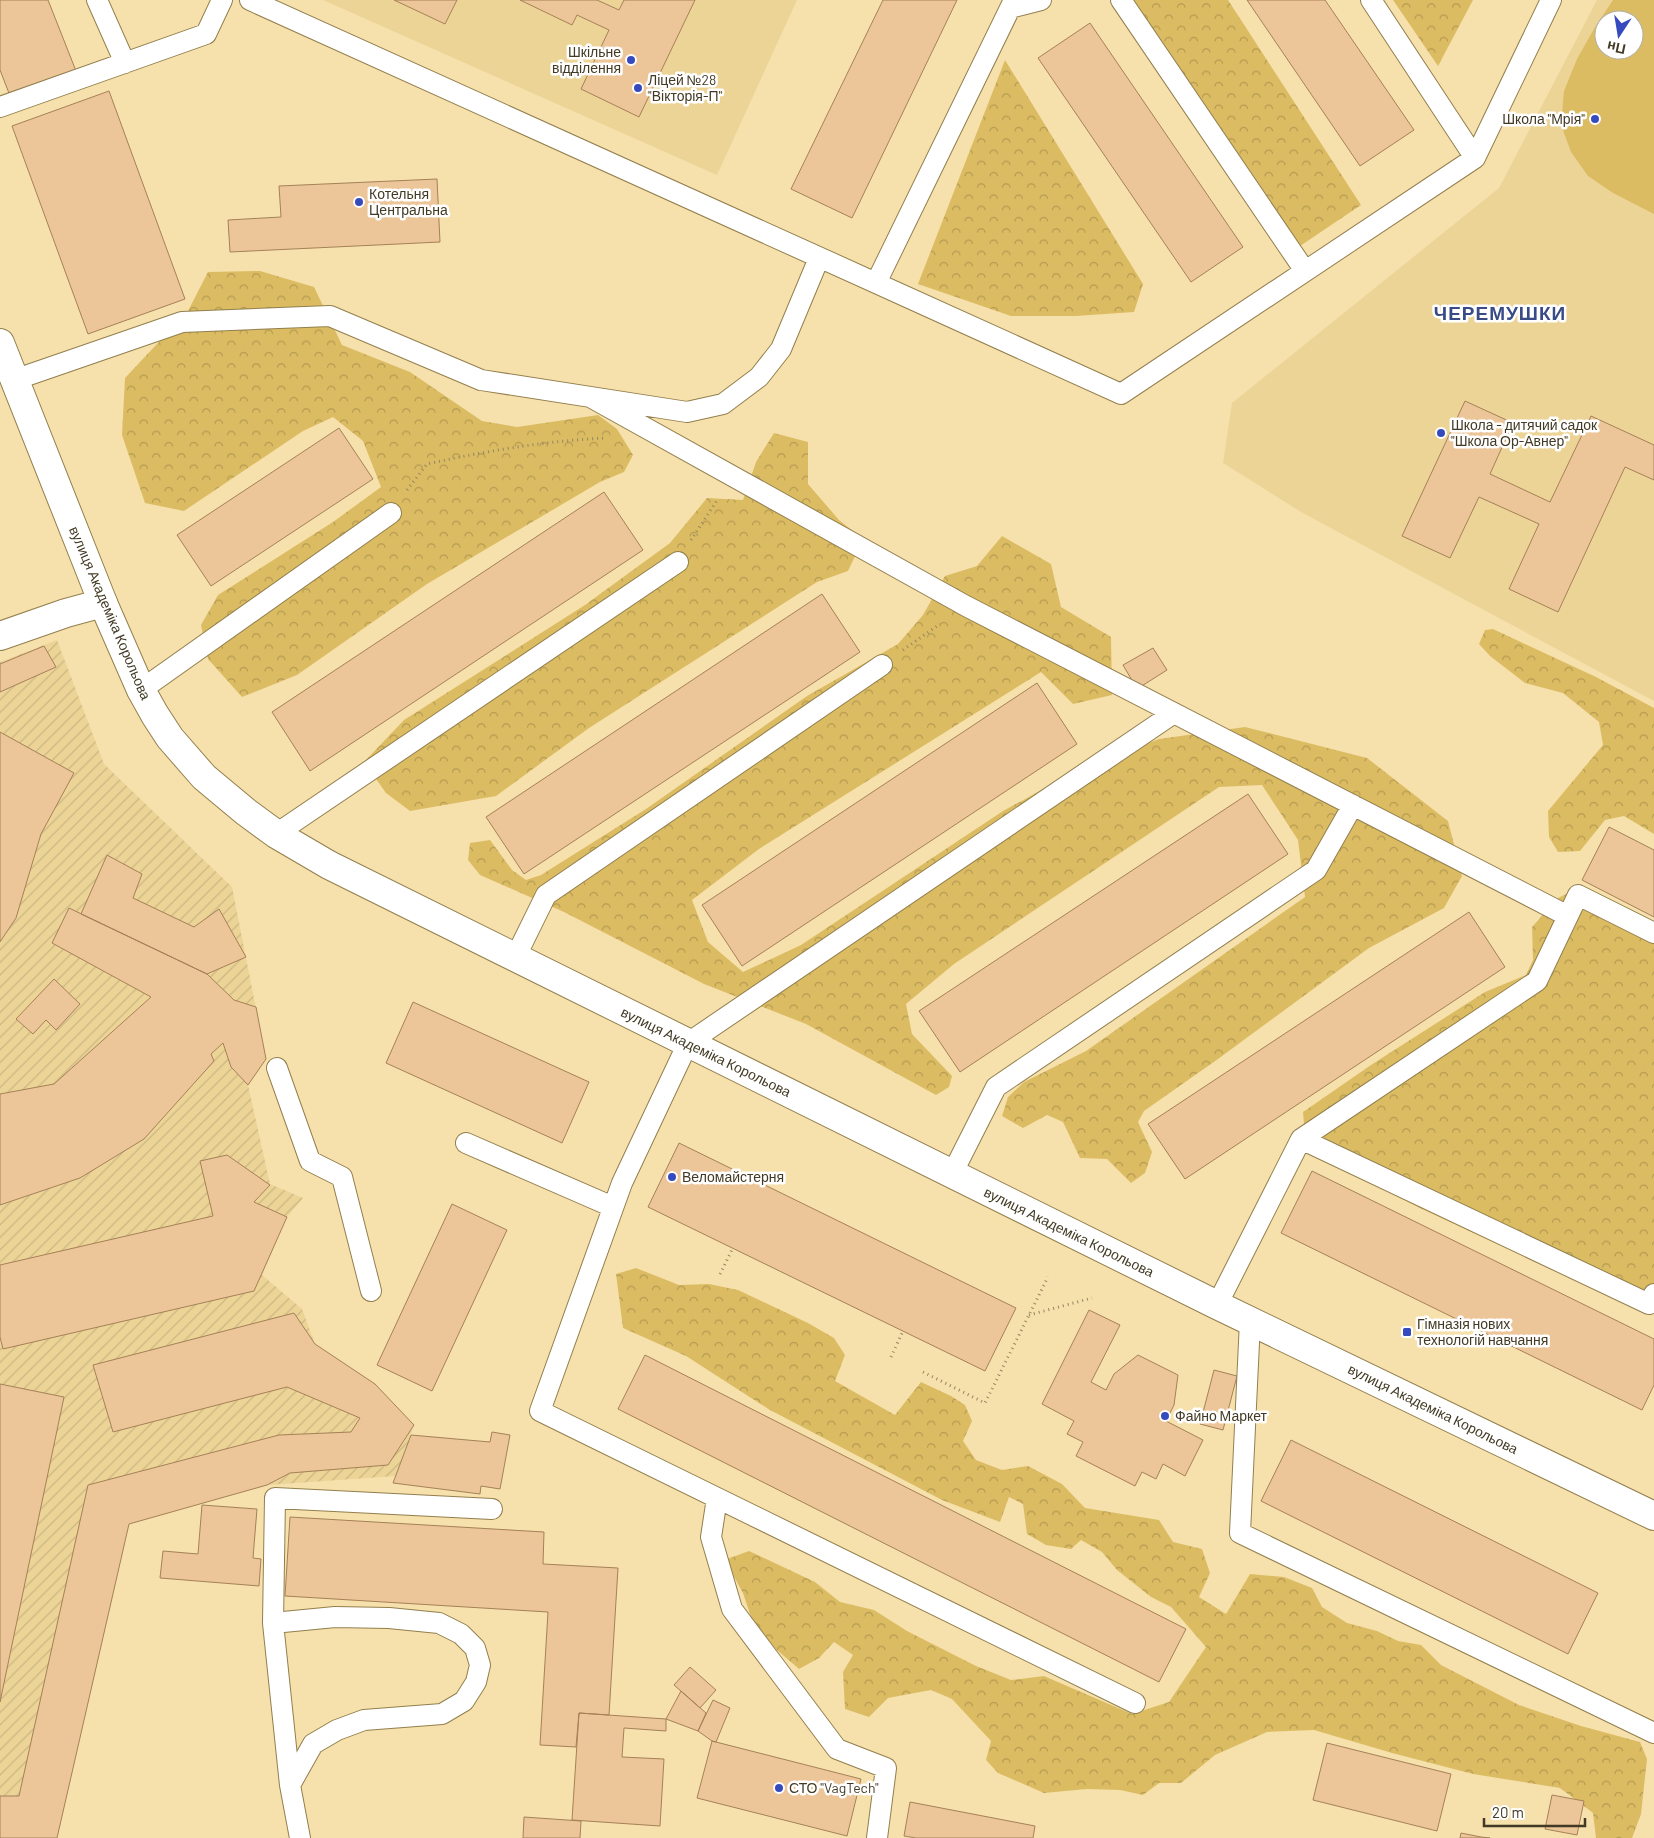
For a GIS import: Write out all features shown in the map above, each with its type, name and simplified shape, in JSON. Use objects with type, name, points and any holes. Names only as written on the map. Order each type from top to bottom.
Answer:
[{"type":"street","name":"вулиця Академіка Корольова","points":[[0,344],[103,603],[141,690],[170,738],[204,776],[246,812],[276,834],[329,865],[1250,1322],[1654,1516]]},
{"type":"street","points":[[0,636],[66,613],[103,603]]},
{"type":"lane","points":[[97,0],[125,63]]},
{"type":"lane","points":[[0,107],[206,34],[222,0]]},
{"type":"lane","points":[[250,0],[1121,394],[1475,158],[1551,0]]},
{"type":"lane","points":[[876,284],[1012,4],[1041,0]]},
{"type":"lane","points":[[1121,0],[1305,271]]},
{"type":"lane","points":[[1371,0],[1475,158]]},
{"type":"lane","points":[[14,380],[182,322],[330,316],[481,380],[687,412],[723,404],[759,378],[780,349],[819,258]]},
{"type":"lane","points":[[592,398],[966,606],[1568,916]]},
{"type":"lane","points":[[141,690],[390,513]]},
{"type":"lane","points":[[276,834],[678,562]]},
{"type":"lane","points":[[515,958],[546,895],[882,665]]},
{"type":"lane","points":[[1135,1703],[540,1411],[622,1183],[688,1043],[1174,713]]},
{"type":"lane","points":[[952,1174],[996,1087],[1316,870],[1353,805]]},
{"type":"lane","points":[[1217,1305],[1301,1139],[1537,981],[1578,895],[1654,933]]},
{"type":"lane","points":[[276,1068],[310,1161],[342,1177],[371,1292]]},
{"type":"lane","points":[[1301,1139],[1649,1304],[1654,1294]]},
{"type":"lane","points":[[466,1143],[613,1207]]},
{"type":"lane","points":[[1250,1322],[1240,1533],[1654,1732]]},
{"type":"lane","points":[[300,1838],[290,1786],[273,1623],[276,1498],[492,1509]]},
{"type":"lane","points":[[716,1498],[712,1538],[732,1609],[837,1749],[886,1768],[877,1838]]},
{"type":"lane","points":[[273,1623],[335,1617],[389,1618],[439,1623],[461,1634],[475,1648],[480,1665],[476,1682],[464,1701],[442,1714],[364,1720],[337,1730],[313,1744],[290,1786]]},
{"type":"path","points":[[390,513],[427,464],[480,452],[569,440],[608,437]]},
{"type":"path","points":[[678,562],[732,476]]},
{"type":"path","points":[[882,665],[966,606]]},
{"type":"path","points":[[720,1274],[733,1248]]},
{"type":"path","points":[[923,1372],[985,1403],[1048,1277]]},
{"type":"path","points":[[1029,1315],[1092,1298]]},
{"type":"path","points":[[891,1357],[903,1331]]},
{"type":"shaded area","name":"Ліцей №28 \"Вікторія-П\"","points":[[323,0],[797,0],[717,175]]},
{"type":"shaded area","name":"Школа - дитячий садок \"Школа Ор-Авнер\"","points":[[1597,0],[1654,0],[1654,701],[1301,512],[1223,463],[1232,403],[1499,188]]},
{"type":"shaded area","points":[[57,640],[104,764],[232,887],[266,1059],[248,1085],[270,1184],[303,1198],[287,1217],[262,1275],[302,1309],[315,1344],[375,1384],[414,1425],[396,1476],[267,1485],[129,1524],[57,1838],[0,1838],[0,662]]},
{"type":"green space","points":[[1126,0],[1228,0],[1361,205],[1300,246]]},
{"type":"green space","points":[[1393,0],[1473,0],[1438,66]]},
{"type":"green space","points":[[1613,0],[1654,0],[1654,214],[1613,193],[1588,176],[1571,152],[1561,125],[1564,91],[1577,59],[1594,29],[1594,60],[1644,60],[1644,10],[1606,10]]},
{"type":"green space","points":[[1005,60],[1143,284],[1134,312],[1076,316],[1011,316],[918,284]]},
{"type":"green space","points":[[260,271],[314,287],[342,345],[410,372],[482,421],[517,427],[598,415],[617,429],[633,455],[624,472],[600,482],[427,584],[297,675],[242,697],[208,659],[201,625],[218,595],[333,522],[381,487],[363,441],[333,417],[303,431],[184,511],[145,503],[122,435],[125,378],[188,311],[208,272]]},
{"type":"green space","points":[[774,433],[808,442],[808,484],[839,520],[863,539],[848,571],[817,582],[589,728],[496,796],[410,811],[386,793],[364,762],[404,720],[585,605],[670,543],[707,498],[743,500],[756,462]]},
{"type":"green space","points":[[1002,536],[1051,564],[1061,607],[1111,637],[1112,695],[1073,704],[1041,672],[759,849],[692,900],[708,942],[743,972],[801,945],[1003,811],[1076,771],[1159,739],[1245,727],[1367,758],[1448,821],[1462,876],[1444,908],[1369,948],[1144,1111],[1138,1122],[1152,1152],[1145,1173],[1131,1183],[1107,1159],[1080,1158],[1063,1122],[1047,1115],[1023,1128],[1002,1116],[1008,1097],[1024,1082],[1086,1051],[1305,897],[1298,840],[1262,785],[1219,787],[954,964],[906,1004],[912,1034],[952,1076],[949,1087],[936,1095],[806,1024],[704,984],[564,912],[480,875],[468,860],[470,843],[490,840],[512,870],[526,880],[541,875],[646,809],[807,696],[898,644],[923,615],[945,576],[977,566]]},
{"type":"green space","points":[[1493,629],[1596,677],[1654,708],[1654,834],[1624,816],[1605,820],[1580,851],[1558,852],[1549,837],[1548,811],[1603,745],[1599,722],[1563,693],[1525,683],[1490,656],[1479,644],[1485,630]]},
{"type":"green space","points":[[1581,887],[1654,923],[1654,1287],[1649,1292],[1611,1297],[1422,1209],[1306,1150],[1303,1112],[1371,1065],[1485,992],[1526,975],[1533,960],[1532,927],[1558,898]]},
{"type":"green space","points":[[636,1268],[679,1285],[709,1284],[738,1290],[808,1323],[834,1338],[845,1355],[835,1381],[895,1415],[921,1382],[951,1396],[965,1405],[972,1421],[963,1441],[976,1460],[1002,1470],[1028,1466],[1062,1484],[1085,1508],[1159,1520],[1173,1542],[1202,1549],[1210,1573],[1199,1597],[1226,1614],[1250,1574],[1284,1577],[1312,1588],[1322,1607],[1347,1623],[1377,1631],[1398,1641],[1421,1645],[1441,1665],[1519,1705],[1581,1726],[1640,1742],[1647,1759],[1641,1814],[1632,1838],[1596,1838],[1593,1813],[1560,1788],[1473,1774],[1314,1730],[1267,1732],[1215,1755],[1181,1783],[1159,1783],[1143,1795],[1120,1790],[1087,1789],[1044,1793],[998,1773],[986,1760],[991,1741],[952,1699],[931,1690],[888,1698],[869,1717],[845,1709],[843,1672],[853,1655],[834,1642],[819,1658],[799,1669],[770,1644],[751,1617],[743,1593],[727,1559],[749,1551],[815,1582],[840,1602],[874,1610],[907,1631],[976,1666],[1011,1680],[1044,1676],[1132,1714],[1169,1702],[1206,1647],[1171,1607],[1151,1597],[1117,1570],[1102,1552],[1081,1540],[1071,1549],[1046,1545],[1027,1534],[1023,1504],[1009,1497],[1000,1522],[942,1500],[770,1410],[686,1356],[623,1328],[616,1274]]},
{"type":"building","points":[[0,0],[48,0],[78,76],[12,101],[0,70]]},
{"type":"building","points":[[394,0],[457,0],[445,24]]},
{"type":"building","name":"Шкільне відділення","points":[[520,0],[597,0],[619,10],[624,0],[695,0],[639,117],[581,89],[609,30],[577,15],[572,25]]},
{"type":"building","points":[[883,0],[957,0],[852,218],[791,189]]},
{"type":"building","points":[[1247,0],[1325,0],[1414,130],[1360,166]]},
{"type":"building","points":[[1090,23],[1243,247],[1191,282],[1038,58]]},
{"type":"building","points":[[109,91],[185,299],[88,334],[12,126]]},
{"type":"building","name":"Котельня Центральна","points":[[437,179],[440,242],[230,252],[228,220],[281,217],[279,186]]},
{"type":"building","points":[[1465,401],[1513,423],[1490,474],[1550,502],[1591,416],[1654,445],[1654,480],[1625,467],[1558,612],[1509,589],[1539,524],[1479,497],[1450,558],[1402,536]]},
{"type":"building","points":[[339,428],[373,479],[211,586],[177,535]]},
{"type":"building","points":[[604,492],[643,550],[310,771],[272,712]]},
{"type":"building","points":[[822,594],[860,652],[524,874],[486,817]]},
{"type":"building","points":[[44,646],[56,667],[0,692],[0,664]]},
{"type":"building","points":[[1153,648],[1167,670],[1137,689],[1123,665]]},
{"type":"building","points":[[1037,683],[1077,744],[742,966],[702,905]]},
{"type":"building","points":[[0,732],[74,773],[41,834],[16,918],[0,942]]},
{"type":"building","points":[[1248,794],[1288,854],[960,1072],[919,1011]]},
{"type":"building","points":[[1609,827],[1654,850],[1654,917],[1582,880]]},
{"type":"building","points":[[107,855],[142,874],[133,898],[194,927],[219,909],[246,957],[207,974],[81,914]]},
{"type":"building","points":[[69,908],[207,974],[234,1000],[256,1007],[266,1059],[248,1085],[231,1067],[223,1043],[211,1054],[214,1061],[144,1139],[80,1178],[0,1205],[0,1094],[54,1084],[151,997],[52,943]]},
{"type":"building","points":[[1469,912],[1505,967],[1185,1179],[1148,1124]]},
{"type":"building","points":[[54,979],[80,1004],[56,1030],[46,1020],[33,1034],[16,1019]]},
{"type":"building","points":[[413,1002],[589,1082],[562,1143],[386,1063]]},
{"type":"building","points":[[679,1143],[1016,1308],[985,1371],[648,1207]]},
{"type":"building","points":[[227,1155],[270,1185],[254,1202],[287,1217],[254,1291],[3,1349],[0,1337],[0,1265],[213,1216],[200,1161]]},
{"type":"building","points":[[1312,1171],[1654,1339],[1654,1385],[1642,1410],[1281,1233]]},
{"type":"building","points":[[452,1204],[507,1230],[432,1391],[377,1365]]},
{"type":"building","points":[[1089,1310],[1120,1325],[1091,1382],[1106,1390],[1114,1374],[1138,1355],[1178,1375],[1174,1405],[1166,1421],[1203,1440],[1185,1476],[1163,1464],[1156,1479],[1142,1472],[1135,1486],[1076,1456],[1083,1442],[1067,1434],[1074,1421],[1042,1404]]},
{"type":"building","points":[[294,1313],[315,1344],[375,1384],[414,1425],[388,1465],[290,1473],[267,1485],[129,1524],[57,1838],[0,1838],[0,1796],[19,1796],[88,1485],[279,1435],[351,1432],[360,1418],[287,1387],[113,1432],[93,1365]]},
{"type":"building","points":[[645,1355],[1186,1629],[1159,1682],[618,1409]]},
{"type":"building","points":[[1214,1370],[1237,1376],[1223,1430],[1200,1424]]},
{"type":"building","points":[[0,1384],[64,1397],[0,1702]]},
{"type":"building","points":[[492,1432],[510,1435],[500,1489],[481,1486],[480,1494],[393,1483],[411,1435],[490,1442]]},
{"type":"building","points":[[1291,1440],[1598,1593],[1568,1654],[1261,1501]]},
{"type":"building","points":[[202,1505],[257,1509],[253,1558],[261,1559],[259,1586],[160,1578],[163,1551],[198,1554]]},
{"type":"building","points":[[290,1517],[544,1532],[543,1564],[618,1568],[609,1715],[579,1713],[576,1747],[540,1745],[548,1612],[285,1596]]},
{"type":"building","points":[[690,1667],[716,1690],[700,1708],[674,1685]]},
{"type":"building","points":[[681,1691],[706,1713],[698,1731],[666,1719]]},
{"type":"building","points":[[713,1700],[730,1708],[716,1742],[698,1731]]},
{"type":"building","points":[[579,1713],[666,1719],[666,1731],[624,1728],[622,1757],[664,1759],[660,1826],[572,1820]]},
{"type":"building","name":"СТО \"VagTech\"","points":[[712,1741],[861,1779],[847,1836],[697,1798]]},
{"type":"building","points":[[1327,1743],[1451,1774],[1437,1831],[1313,1800]]},
{"type":"building","points":[[1552,1795],[1584,1801],[1577,1835],[1545,1829]]},
{"type":"building","points":[[910,1802],[1035,1826],[1033,1838],[916,1838],[904,1836]]},
{"type":"building","points":[[524,1817],[581,1821],[580,1838],[523,1838]]},
{"type":"building","points":[[1461,1833],[1481,1837],[1490,1838],[1460,1838]]},
{"type":"place","name":"Шкільне відділення","points":[[631,60]]},
{"type":"place","name":"Ліцей №28 \"Вікторія-П\"","points":[[638,88]]},
{"type":"place","name":"Школа \"Мрія\"","points":[[1595,119]]},
{"type":"place","name":"Котельня Центральна","points":[[359,202]]},
{"type":"place","name":"Школа - дитячий садок \"Школа Ор-Авнер\"","points":[[1441,433]]},
{"type":"place","name":"Веломайстерня","points":[[672,1177]]},
{"type":"place","name":"Гімназія нових технологій навчання","points":[[1407,1332]]},
{"type":"place","name":"Файно Маркет","points":[[1165,1416]]},
{"type":"place","name":"СТО \"VagTech\"","points":[[779,1788]]},
{"type":"district","name":"ЧЕРЕМУШКИ","points":[[1500,313]]}]
